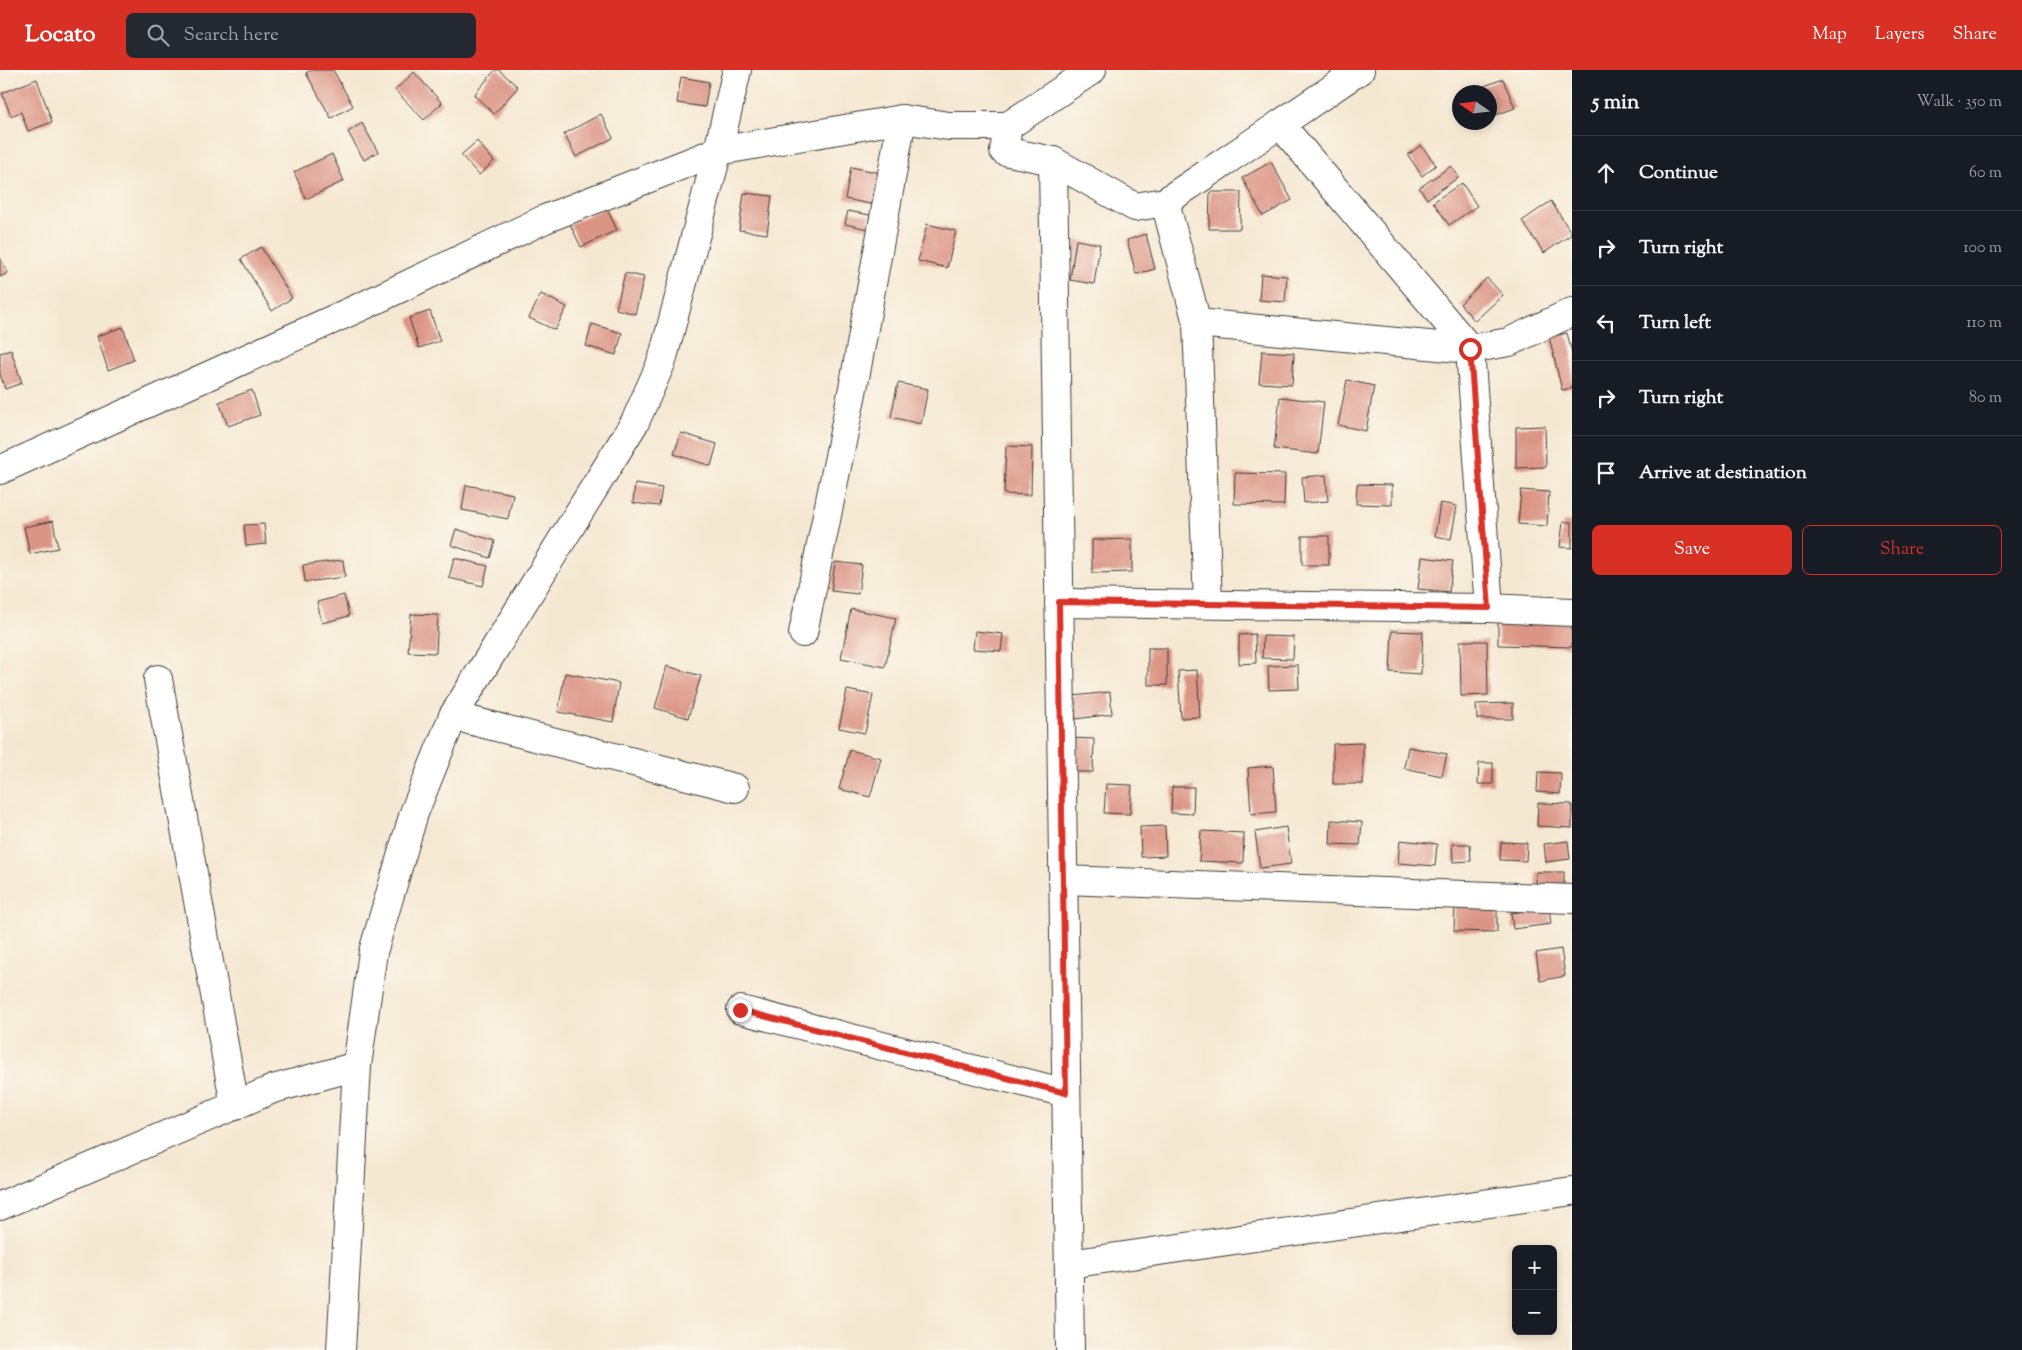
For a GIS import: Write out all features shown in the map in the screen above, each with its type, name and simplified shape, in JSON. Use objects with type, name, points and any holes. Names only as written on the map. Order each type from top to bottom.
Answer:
[{"type":"street","points":[[340,1350],[356,1066],[373,952],[414,813],[453,716],[635,422],[662,361],[718,152],[737,70]]},
{"type":"street","points":[[0,470],[358,308],[544,219],[718,152],[902,119],[949,126],[1008,126],[1092,70]]},
{"type":"street","points":[[1008,126],[1004,151],[1053,161],[1135,207],[1165,202],[1360,70]]},
{"type":"street","points":[[804,633],[855,378],[902,119]]},
{"type":"street","points":[[1280,124],[1470,349],[1489,608]]},
{"type":"street","points":[[1053,161],[1070,1350]]},
{"type":"street","points":[[1165,202],[1197,324],[1208,604]]},
{"type":"street","points":[[1197,324],[1470,349],[1509,342],[1572,312]]},
{"type":"street","points":[[1059,602],[1489,608],[1572,612]]},
{"type":"street","points":[[158,679],[235,1106]]},
{"type":"street","points":[[453,716],[735,788]]},
{"type":"street","points":[[1063,880],[1572,899]]},
{"type":"street","points":[[740,1010],[1066,1093]]},
{"type":"street","points":[[0,1206],[273,1089],[356,1066]]},
{"type":"street","points":[[1068,1264],[1572,1191]]},
{"type":"building","points":[[311,70],[333,70],[353,106],[331,118],[306,73]]},
{"type":"building","points":[[495,70],[499,70],[518,87],[494,114],[474,95]]},
{"type":"building","points":[[414,72],[442,103],[424,120],[395,90]]},
{"type":"building","points":[[681,77],[709,82],[705,107],[677,103]]},
{"type":"building","points":[[37,79],[52,122],[28,131],[21,112],[11,116],[2,93]]},
{"type":"building","points":[[1503,79],[1515,108],[1497,115],[1497,85],[1487,85]]},
{"type":"building","points":[[601,114],[613,138],[576,157],[564,134]]},
{"type":"building","points":[[362,123],[378,152],[364,160],[348,132]]},
{"type":"building","points":[[477,141],[494,161],[479,175],[461,155]]},
{"type":"building","points":[[1421,145],[1436,165],[1422,176],[1408,155]]},
{"type":"building","points":[[332,154],[344,181],[306,199],[294,172]]},
{"type":"building","points":[[1271,162],[1292,200],[1263,216],[1242,178]]},
{"type":"building","points":[[1451,166],[1459,177],[1427,199],[1419,188]]},
{"type":"building","points":[[851,167],[881,173],[875,205],[845,199]]},
{"type":"building","points":[[1462,183],[1477,206],[1449,225],[1433,202]]},
{"type":"building","points":[[1210,192],[1241,192],[1240,229],[1209,229]]},
{"type":"building","points":[[744,193],[772,196],[767,234],[739,230]]},
{"type":"building","points":[[1551,201],[1572,234],[1544,253],[1522,221]]},
{"type":"building","points":[[606,207],[617,230],[581,247],[570,224]]},
{"type":"building","points":[[848,211],[870,215],[868,229],[845,224]]},
{"type":"building","points":[[927,224],[956,231],[947,268],[918,261]]},
{"type":"building","points":[[1146,234],[1155,269],[1136,274],[1127,240]]},
{"type":"building","points":[[1076,240],[1100,244],[1094,284],[1070,280]]},
{"type":"building","points":[[261,247],[292,298],[272,311],[241,259]]},
{"type":"building","points":[[0,258],[8,273],[0,277]]},
{"type":"building","points":[[625,273],[644,277],[635,314],[616,309]]},
{"type":"building","points":[[1261,274],[1287,276],[1285,302],[1259,300]]},
{"type":"building","points":[[1487,278],[1503,295],[1475,321],[1460,304]]},
{"type":"building","points":[[541,294],[567,307],[555,330],[529,318]]},
{"type":"building","points":[[430,311],[440,341],[419,348],[409,318]]},
{"type":"building","points":[[592,324],[622,333],[616,355],[586,346]]},
{"type":"building","points":[[123,327],[134,360],[108,370],[97,336]]},
{"type":"building","points":[[1567,333],[1572,353],[1572,388],[1562,390],[1549,337]]},
{"type":"building","points":[[11,350],[22,383],[5,389],[0,374],[0,353]]},
{"type":"building","points":[[1262,351],[1294,353],[1292,385],[1259,383]]},
{"type":"building","points":[[1347,380],[1374,386],[1366,431],[1338,425]]},
{"type":"building","points":[[898,383],[928,389],[921,424],[891,417]]},
{"type":"building","points":[[252,390],[260,415],[228,426],[219,402]]},
{"type":"building","points":[[1280,397],[1324,402],[1318,454],[1274,449]]},
{"type":"building","points":[[1545,426],[1546,467],[1516,468],[1516,427]]},
{"type":"building","points":[[681,433],[717,444],[711,466],[674,454]]},
{"type":"building","points":[[1006,446],[1032,447],[1031,495],[1004,494]]},
{"type":"building","points":[[1235,473],[1285,474],[1284,505],[1234,504]]},
{"type":"building","points":[[1326,475],[1328,501],[1304,503],[1302,477]]},
{"type":"building","points":[[635,484],[662,488],[659,506],[633,503]]},
{"type":"building","points":[[1357,484],[1392,485],[1392,505],[1356,504]]},
{"type":"building","points":[[466,485],[513,494],[508,519],[462,510]]},
{"type":"building","points":[[1521,490],[1549,492],[1547,526],[1518,524]]},
{"type":"building","points":[[1440,503],[1457,506],[1451,539],[1435,536]]},
{"type":"building","points":[[53,521],[58,548],[30,554],[24,527]]},
{"type":"building","points":[[1563,522],[1572,522],[1572,548],[1560,547]]},
{"type":"building","points":[[264,524],[266,544],[246,546],[244,525]]},
{"type":"building","points":[[456,529],[495,541],[490,558],[451,545]]},
{"type":"building","points":[[1302,536],[1329,536],[1329,565],[1302,565]]},
{"type":"building","points":[[1132,539],[1132,572],[1092,573],[1092,540]]},
{"type":"building","points":[[1422,557],[1453,561],[1449,592],[1418,589]]},
{"type":"building","points":[[454,558],[488,566],[483,586],[449,578]]},
{"type":"building","points":[[343,560],[345,577],[305,582],[303,565]]},
{"type":"building","points":[[835,562],[862,565],[858,594],[831,591]]},
{"type":"building","points":[[344,595],[349,616],[322,623],[317,602]]},
{"type":"building","points":[[851,609],[896,618],[885,667],[841,658]]},
{"type":"building","points":[[411,614],[438,615],[436,653],[408,652]]},
{"type":"building","points":[[1498,619],[1572,620],[1572,647],[1498,645]]},
{"type":"building","points":[[975,631],[1003,634],[1001,651],[973,649]]},
{"type":"building","points":[[1392,631],[1423,632],[1421,674],[1390,672]]},
{"type":"building","points":[[1255,634],[1256,663],[1239,664],[1239,635]]},
{"type":"building","points":[[1263,636],[1294,637],[1293,659],[1262,658]]},
{"type":"building","points":[[1460,641],[1487,641],[1488,695],[1461,696]]},
{"type":"building","points":[[1148,648],[1167,648],[1167,685],[1148,685]]},
{"type":"building","points":[[1298,665],[1299,689],[1269,690],[1268,666]]},
{"type":"building","points":[[667,666],[701,676],[688,718],[655,708]]},
{"type":"building","points":[[1197,670],[1200,717],[1181,718],[1178,671]]},
{"type":"building","points":[[565,673],[619,683],[613,722],[558,712]]},
{"type":"building","points":[[847,690],[873,695],[865,733],[839,728]]},
{"type":"building","points":[[1110,692],[1112,714],[1076,719],[1073,696]]},
{"type":"building","points":[[1513,703],[1513,719],[1477,719],[1476,704]]},
{"type":"building","points":[[1070,738],[1094,739],[1093,772],[1069,772]]},
{"type":"building","points":[[1363,743],[1363,784],[1333,784],[1333,744]]},
{"type":"building","points":[[1408,747],[1447,754],[1442,776],[1404,768]]},
{"type":"building","points":[[850,750],[881,758],[870,797],[839,789]]},
{"type":"building","points":[[1479,763],[1493,763],[1493,784],[1478,784]]},
{"type":"building","points":[[1273,766],[1276,812],[1251,814],[1248,768]]},
{"type":"building","points":[[1538,772],[1561,773],[1560,794],[1537,792]]},
{"type":"building","points":[[1106,784],[1132,785],[1130,814],[1104,813]]},
{"type":"building","points":[[1172,787],[1194,787],[1193,814],[1171,813]]},
{"type":"building","points":[[1538,803],[1572,804],[1572,828],[1537,826]]},
{"type":"building","points":[[1331,820],[1362,822],[1360,845],[1330,844]]},
{"type":"building","points":[[1165,826],[1166,856],[1141,857],[1140,827]]},
{"type":"building","points":[[1286,827],[1291,864],[1260,868],[1255,832]]},
{"type":"building","points":[[1201,831],[1244,833],[1243,863],[1199,861]]},
{"type":"building","points":[[1400,840],[1437,844],[1435,866],[1398,863]]},
{"type":"building","points":[[1568,841],[1570,859],[1546,862],[1544,844]]},
{"type":"building","points":[[1501,842],[1527,843],[1526,861],[1500,860]]},
{"type":"building","points":[[1452,844],[1470,844],[1471,861],[1453,862]]},
{"type":"building","points":[[1536,872],[1564,872],[1564,885],[1536,886]]},
{"type":"building","points":[[1455,905],[1497,905],[1497,932],[1454,931]]},
{"type":"building","points":[[1549,908],[1551,924],[1513,929],[1511,913]]},
{"type":"building","points":[[1561,949],[1565,976],[1540,981],[1536,953]]},
{"type":"route","points":[[740,1010],[1066,1093],[1059,602],[1489,608],[1470,349]]}]
